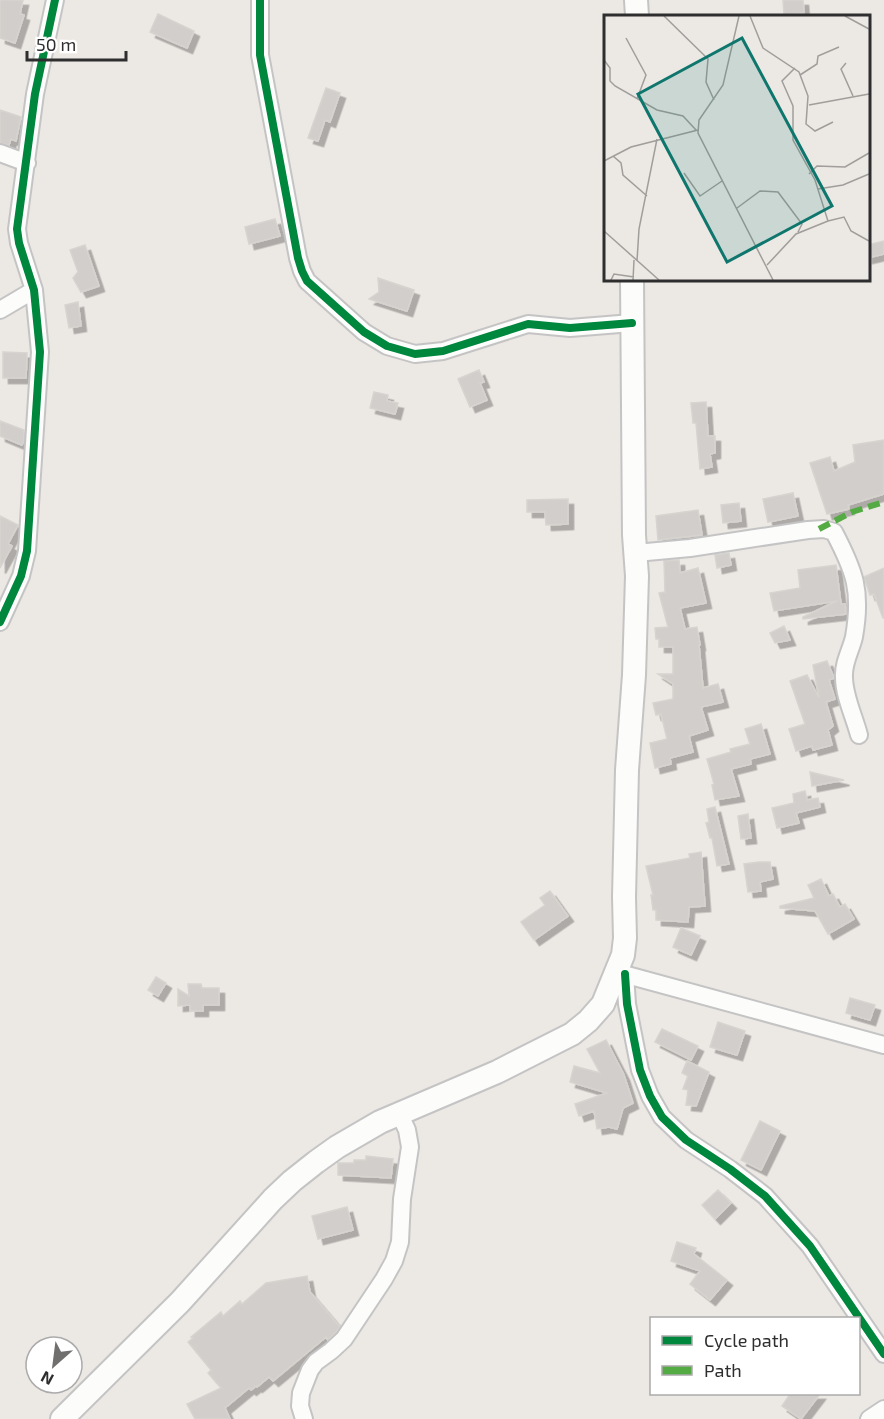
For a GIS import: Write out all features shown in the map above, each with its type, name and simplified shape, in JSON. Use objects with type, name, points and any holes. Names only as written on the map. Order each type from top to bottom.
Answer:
[{"type":"main road","points":[[636,0],[637,15]]},
{"type":"main road","points":[[62,1419],[180,1302],[232,1242],[292,1181],[337,1147],[380,1122],[497,1071],[572,1034],[603,1004],[620,973],[625,938],[627,770],[634,675],[637,576],[634,535],[632,280]]},
{"type":"street","points":[[0,622],[21,576],[27,551],[40,352],[34,290],[19,243],[17,229],[35,94],[55,0]]},
{"type":"street","points":[[260,0],[260,55],[298,258],[307,281],[344,315],[364,332],[387,346],[415,354],[443,351],[528,324],[570,328],[632,323]]},
{"type":"street","points":[[0,153],[27,163]]},
{"type":"street","points":[[0,310],[34,290]]},
{"type":"street","points":[[636,553],[690,548],[808,530],[824,529],[834,532],[848,558],[857,585],[858,610],[843,676],[859,735]]},
{"type":"street","points":[[859,1317],[810,1246],[765,1196],[730,1168],[686,1140],[663,1117],[650,1096],[640,1070],[620,973],[884,1045]]},
{"type":"street","points":[[304,1419],[300,1406],[301,1393],[310,1370],[316,1362],[344,1339],[394,1261],[400,1242],[402,1199],[410,1147],[407,1130],[399,1113]]},
{"type":"street","points":[[860,1319],[884,1354]]},
{"type":"street","points":[[869,1419],[884,1409]]},
{"type":"building","points":[[0,0],[23,0],[20,14],[24,15],[15,43],[0,38]]},
{"type":"building","points":[[783,0],[803,0],[804,13],[784,15]]},
{"type":"building","points":[[158,14],[194,31],[187,48],[150,32]]},
{"type":"building","points":[[326,88],[340,93],[330,122],[325,120],[318,141],[308,138]]},
{"type":"building","points":[[0,110],[21,117],[16,141],[11,139],[9,145],[0,143]]},
{"type":"building","points":[[275,219],[280,236],[249,244],[245,227]]},
{"type":"building","points":[[884,241],[884,254],[869,258],[869,245]]},
{"type":"building","points":[[85,245],[99,286],[81,292],[73,278],[78,272],[70,250]]},
{"type":"building","points":[[378,278],[414,290],[407,311],[369,299],[379,292]]},
{"type":"building","points":[[78,302],[81,326],[69,328],[65,305]]},
{"type":"building","points":[[3,352],[27,353],[26,378],[3,378]]},
{"type":"building","points":[[479,370],[484,382],[480,383],[487,400],[470,407],[458,379]]},
{"type":"building","points":[[374,392],[388,395],[387,401],[398,403],[395,414],[370,408]]},
{"type":"building","points":[[706,402],[708,436],[715,436],[715,453],[710,454],[712,467],[700,469],[696,423],[693,423],[691,403]]},
{"type":"building","points":[[0,421],[24,430],[22,445],[0,436]]},
{"type":"building","points":[[884,440],[884,494],[848,505],[849,509],[827,514],[810,463],[830,457],[834,471],[855,462],[853,445]]},
{"type":"building","points":[[793,493],[798,516],[768,522],[763,499]]},
{"type":"building","points":[[568,499],[568,524],[546,525],[545,512],[527,512],[527,500]]},
{"type":"building","points":[[739,503],[741,521],[723,523],[721,505]]},
{"type":"building","points":[[698,510],[702,535],[658,540],[656,516]]},
{"type":"building","points":[[0,516],[18,525],[8,544],[12,546],[0,568]]},
{"type":"building","points":[[729,553],[731,565],[717,568],[715,555]]},
{"type":"building","points":[[679,560],[680,573],[698,568],[706,603],[680,608],[685,629],[697,627],[703,688],[718,684],[723,702],[701,707],[708,730],[689,736],[693,752],[670,758],[671,764],[655,768],[650,743],[667,739],[661,714],[656,715],[653,703],[673,699],[673,684],[658,674],[673,674],[673,647],[659,647],[659,639],[656,639],[655,628],[668,627],[659,593],[665,592],[664,561]]},
{"type":"building","points":[[836,565],[841,604],[845,604],[846,614],[803,619],[837,601],[774,611],[770,593],[800,588],[798,570]]},
{"type":"building","points":[[884,568],[883,618],[874,594],[870,595],[864,577]]},
{"type":"building","points":[[784,626],[790,640],[775,643],[770,633]]},
{"type":"building","points":[[827,661],[834,678],[829,680],[835,699],[826,702],[833,726],[828,730],[832,745],[813,750],[812,746],[796,751],[789,729],[805,724],[790,681],[807,675],[819,698],[813,665]]},
{"type":"building","points":[[761,724],[770,754],[750,759],[751,764],[731,769],[739,796],[715,800],[712,785],[714,784],[707,759],[731,752],[730,749],[750,744],[745,729]]},
{"type":"building","points":[[810,772],[844,780],[812,786]]},
{"type":"building","points":[[805,791],[807,800],[818,798],[820,807],[796,813],[799,823],[777,828],[772,808],[794,803],[793,794]]},
{"type":"building","points":[[715,807],[729,864],[717,866],[712,838],[710,838],[706,823],[709,822],[707,809]]},
{"type":"building","points":[[748,814],[751,838],[741,839],[738,816]]},
{"type":"building","points":[[701,852],[705,906],[689,907],[688,922],[656,920],[656,910],[653,910],[651,895],[653,895],[646,866],[690,858],[689,854]]},
{"type":"building","points":[[770,862],[773,879],[760,882],[761,891],[748,892],[744,864]]},
{"type":"building","points":[[821,879],[829,896],[833,894],[840,907],[845,904],[854,919],[828,934],[815,911],[780,908],[780,906],[814,898],[808,885]]},
{"type":"building","points":[[550,891],[568,916],[534,940],[521,922],[545,905],[540,898]]},
{"type":"building","points":[[681,928],[700,936],[691,955],[673,947]]},
{"type":"building","points":[[156,977],[166,983],[158,996],[148,990]]},
{"type":"building","points":[[188,984],[201,984],[202,988],[219,988],[219,1005],[203,1005],[203,1011],[190,1011],[190,1005],[178,1006],[178,989],[189,996]]},
{"type":"building","points":[[850,998],[875,1005],[870,1020],[846,1013]]},
{"type":"building","points":[[718,1022],[745,1031],[737,1055],[710,1047]]},
{"type":"building","points":[[662,1029],[698,1046],[691,1060],[655,1042]]},
{"type":"building","points":[[606,1040],[624,1075],[633,1103],[623,1108],[617,1129],[609,1127],[597,1129],[594,1111],[579,1116],[575,1104],[607,1093],[570,1082],[574,1066],[600,1073],[587,1049]]},
{"type":"building","points":[[687,1061],[709,1072],[696,1106],[686,1105],[688,1090],[683,1089],[688,1076],[682,1073]]},
{"type":"building","points":[[760,1121],[780,1131],[761,1170],[741,1160]]},
{"type":"building","points":[[366,1156],[393,1159],[391,1178],[338,1175],[338,1163],[366,1160]]},
{"type":"building","points":[[718,1190],[731,1203],[715,1219],[702,1205]]},
{"type":"building","points":[[347,1207],[353,1230],[318,1239],[312,1216]]},
{"type":"building","points":[[677,1242],[696,1248],[694,1254],[727,1280],[710,1300],[690,1284],[700,1271],[671,1261]]},
{"type":"building","points":[[307,1276],[310,1292],[340,1327],[328,1340],[326,1337],[273,1381],[269,1377],[257,1387],[251,1390],[249,1388],[225,1408],[230,1419],[195,1419],[187,1404],[221,1388],[208,1373],[211,1370],[188,1342],[193,1338],[191,1337],[221,1312],[223,1316],[240,1301],[242,1304],[266,1283]]},
{"type":"building","points":[[789,1395],[819,1395],[801,1419],[782,1406]]},
{"type":"marked path","points":[[819,529],[852,512],[884,502]]},
{"type":"cycle path","points":[[0,622],[21,576],[27,551],[40,352],[34,290],[19,243],[17,229],[35,94],[55,0]]},
{"type":"cycle path","points":[[260,0],[260,55],[302,271],[307,281],[364,332],[387,346],[415,354],[443,351],[528,324],[570,328],[632,323]]},
{"type":"cycle path","points":[[625,974],[627,1004],[640,1070],[650,1096],[662,1117],[686,1140],[765,1196],[810,1246],[859,1317]]},
{"type":"cycle path","points":[[860,1319],[884,1354]]}]
